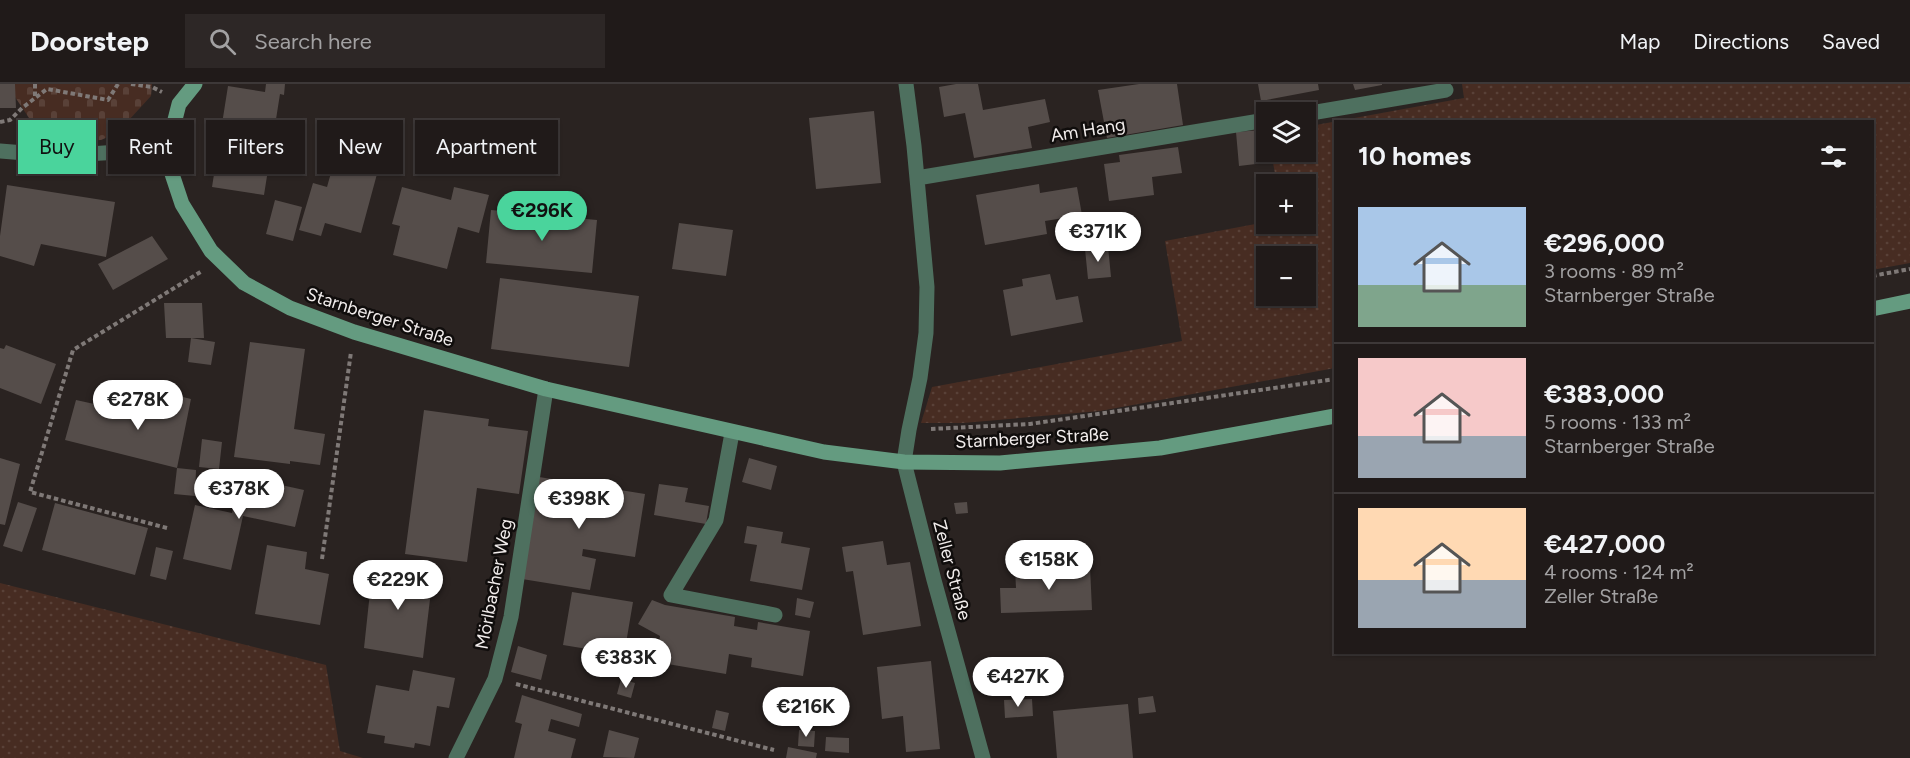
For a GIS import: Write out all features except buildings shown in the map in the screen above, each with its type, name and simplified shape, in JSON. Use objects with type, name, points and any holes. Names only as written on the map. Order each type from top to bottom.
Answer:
[{"type":"main road","name":"Starnberger Straße","points":[[175,120],[179,104],[195,84]]},
{"type":"main road","name":"Starnberger Straße","points":[[172,174],[182,204],[211,251],[244,283],[290,308],[354,332],[546,389],[732,433],[824,452],[904,462],[1000,462],[1160,448],[1334,416]]},
{"type":"main road","points":[[1874,309],[1910,301]]},
{"type":"street","points":[[904,462],[926,333],[927,287],[906,84]]},
{"type":"street","points":[[1316,112],[1446,90]]},
{"type":"street","name":"Am Hang","points":[[917,178],[1256,122]]},
{"type":"street","points":[[0,151],[34,154],[108,153]]},
{"type":"street","name":"Mörlbacher Weg","points":[[456,758],[495,678],[511,617],[546,389]]},
{"type":"street","points":[[732,433],[716,520],[670,595],[775,615]]},
{"type":"street","name":"Zeller Straße","points":[[904,462],[983,758]]},
{"type":"path","points":[[35,84],[35,98]]},
{"type":"path","points":[[0,122],[10,120],[47,89],[108,100],[118,84]]},
{"type":"path","points":[[130,84],[152,87],[166,93],[179,104]]},
{"type":"path","points":[[167,528],[30,492],[73,350],[220,260]]},
{"type":"path","points":[[1874,276],[1910,269]]},
{"type":"path","points":[[322,559],[354,332]]},
{"type":"path","points":[[909,430],[1030,424],[1334,379]]},
{"type":"path","points":[[495,678],[774,750]]},
{"type":"green space","points":[[15,84],[152,84],[151,96],[129,120],[108,120],[108,137],[101,140],[96,140],[96,120],[30,120],[15,97]]},
{"type":"green space","points":[[1462,84],[1910,84],[1910,263],[1874,270],[1874,120],[1343,120],[1464,98]]},
{"type":"green space","points":[[1334,122],[1334,368],[1100,411],[963,423],[921,423],[932,387],[1182,341],[1165,241],[1256,224],[1256,234],[1316,234],[1316,174],[1275,174],[1273,162],[1316,162],[1316,125]]},
{"type":"green space","points":[[0,583],[326,665],[340,751],[363,758],[0,758]]}]
